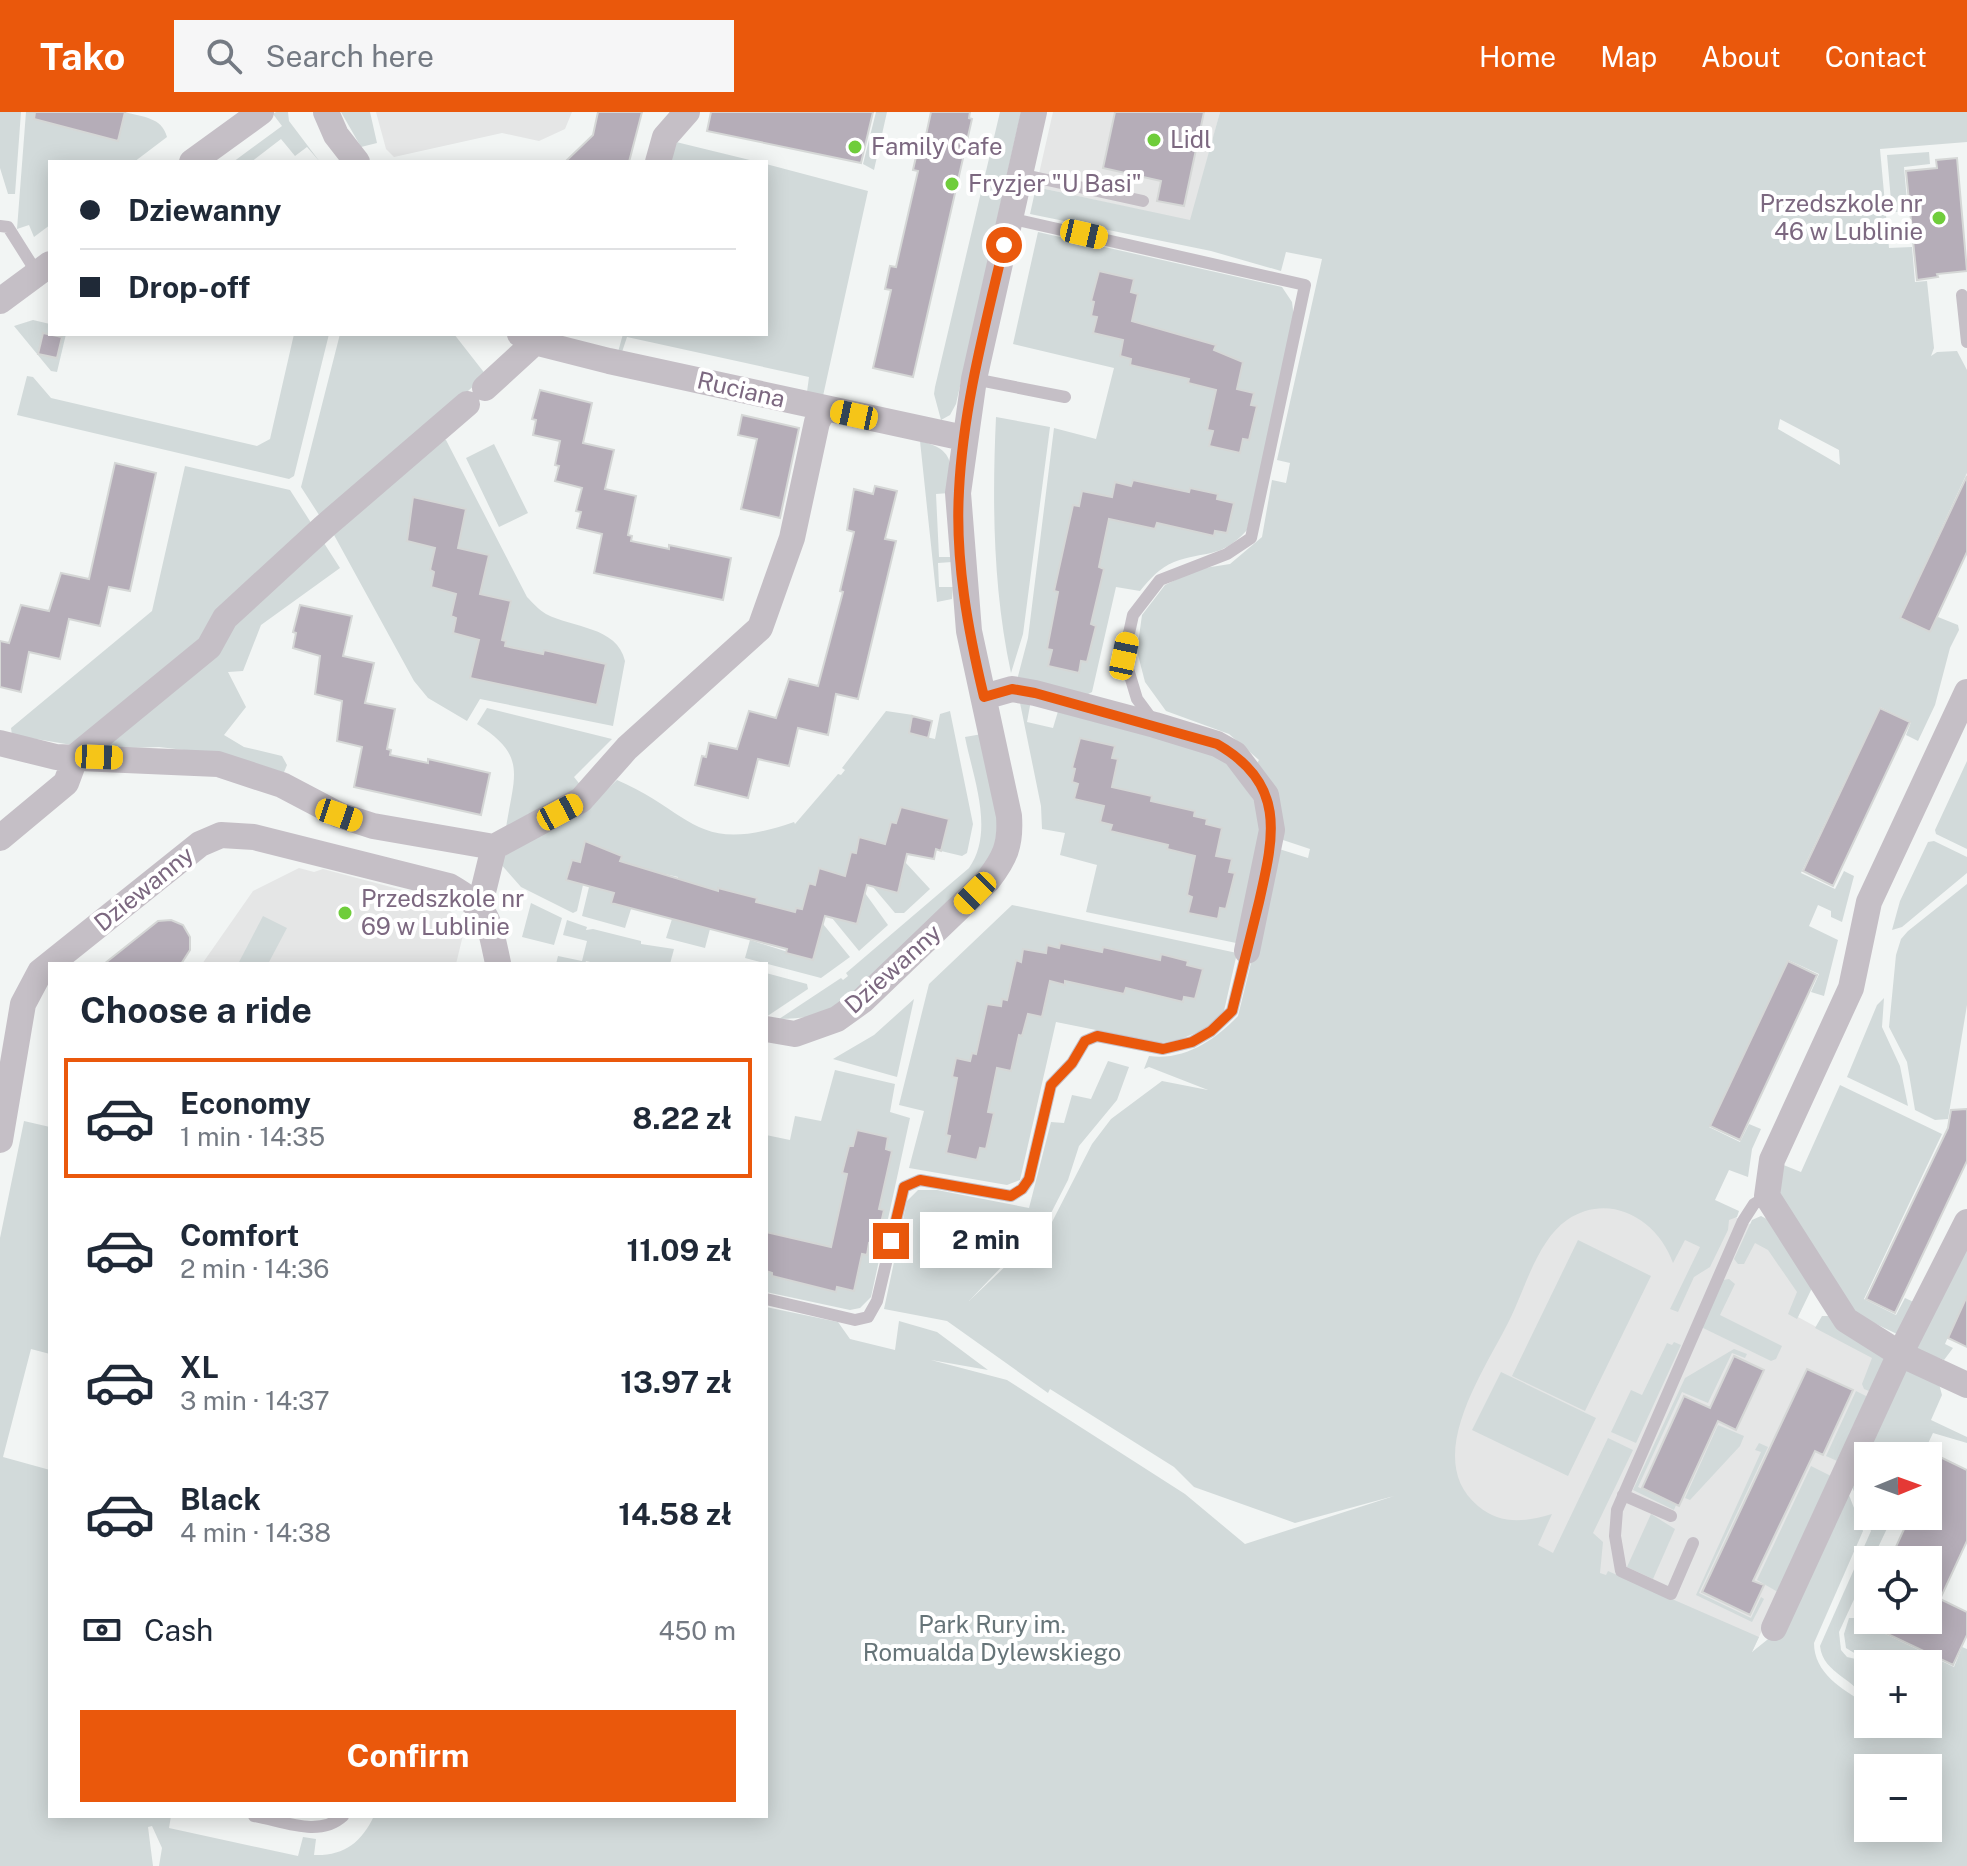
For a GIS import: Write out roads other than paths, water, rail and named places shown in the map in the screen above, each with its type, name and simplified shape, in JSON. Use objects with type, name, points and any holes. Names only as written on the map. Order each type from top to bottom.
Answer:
[{"type":"street","points":[[195,160],[261,112]]},
{"type":"street","points":[[326,112],[336,135],[355,160]]},
{"type":"street","points":[[659,160],[665,137],[687,112]]},
{"type":"street","name":"Dziewanny","points":[[768,1029],[795,1034],[837,1019],[862,1001],[962,906],[1004,861],[1011,842],[1009,816],[969,631],[958,493],[974,379],[1034,112]]},
{"type":"street","points":[[0,301],[44,269]]},
{"type":"street","points":[[0,838],[66,783],[76,756],[209,647],[225,618],[324,527],[476,396],[533,337]]},
{"type":"street","name":"Ruciana","points":[[533,337],[824,409],[964,438]]},
{"type":"street","points":[[0,743],[56,757],[218,764],[282,785],[339,815],[373,826],[494,847],[581,800],[627,748],[760,628],[792,538],[817,422],[824,409]]},
{"type":"street","points":[[984,697],[1012,689],[1035,693],[1155,725],[1217,744],[1235,754],[1266,795],[1272,842],[1247,951]]},
{"type":"street","points":[[1962,1383],[1900,1354],[1846,1320],[1767,1196],[1772,1160],[1851,988],[1869,902],[1967,692]]},
{"type":"street","name":"Dziewanny","points":[[52,962],[200,844],[221,835],[254,837],[449,886],[476,902]]},
{"type":"street","points":[[494,847],[487,881],[476,902],[489,921],[499,962]]},
{"type":"street","name":"Dziewanny","points":[[0,1140],[23,1004],[40,972],[48,966]]},
{"type":"street","points":[[1774,1628],[1900,1354],[1967,1222]]},
{"type":"lane","points":[[1020,174],[1143,201]]},
{"type":"lane","points":[[1009,218],[1305,285],[1251,538],[1227,554],[1160,580],[1133,615],[1124,656],[1137,699],[1155,725]]},
{"type":"lane","points":[[0,226],[8,227],[44,269]]},
{"type":"lane","points":[[1962,295],[1967,342]]},
{"type":"lane","points":[[974,379],[1065,397]]},
{"type":"lane","points":[[768,1299],[855,1320],[868,1317],[877,1301],[904,1187],[920,1180],[1011,1196],[1022,1189],[1029,1179],[1051,1085],[1072,1063],[1085,1041],[1097,1036],[1163,1049],[1192,1042],[1211,1031],[1232,1011],[1247,951]]},
{"type":"lane","points":[[1693,1543],[1671,1594],[1621,1571],[1615,1536],[1617,1510],[1743,1221],[1754,1204],[1767,1196]]},
{"type":"lane","points":[[1623,1495],[1671,1516]]},
{"type":"lane","points":[[277,1818],[315,1828],[340,1818]]},
{"type":"place","name":"Lidl","points":[[1154,140]]},
{"type":"place","name":"Family Cafe","points":[[855,147]]},
{"type":"place","name":"Fryzjer \"U Basi\"","points":[[952,184]]},
{"type":"place","name":"Przedszkole nr 46 w Lublinie","points":[[1939,218]]},
{"type":"place","name":"Przedszkole nr 69 w Lublinie","points":[[345,913]]},
{"type":"park label","name":"Park Rury im. Romualda Dylewskiego","points":[[992,1639]]}]
